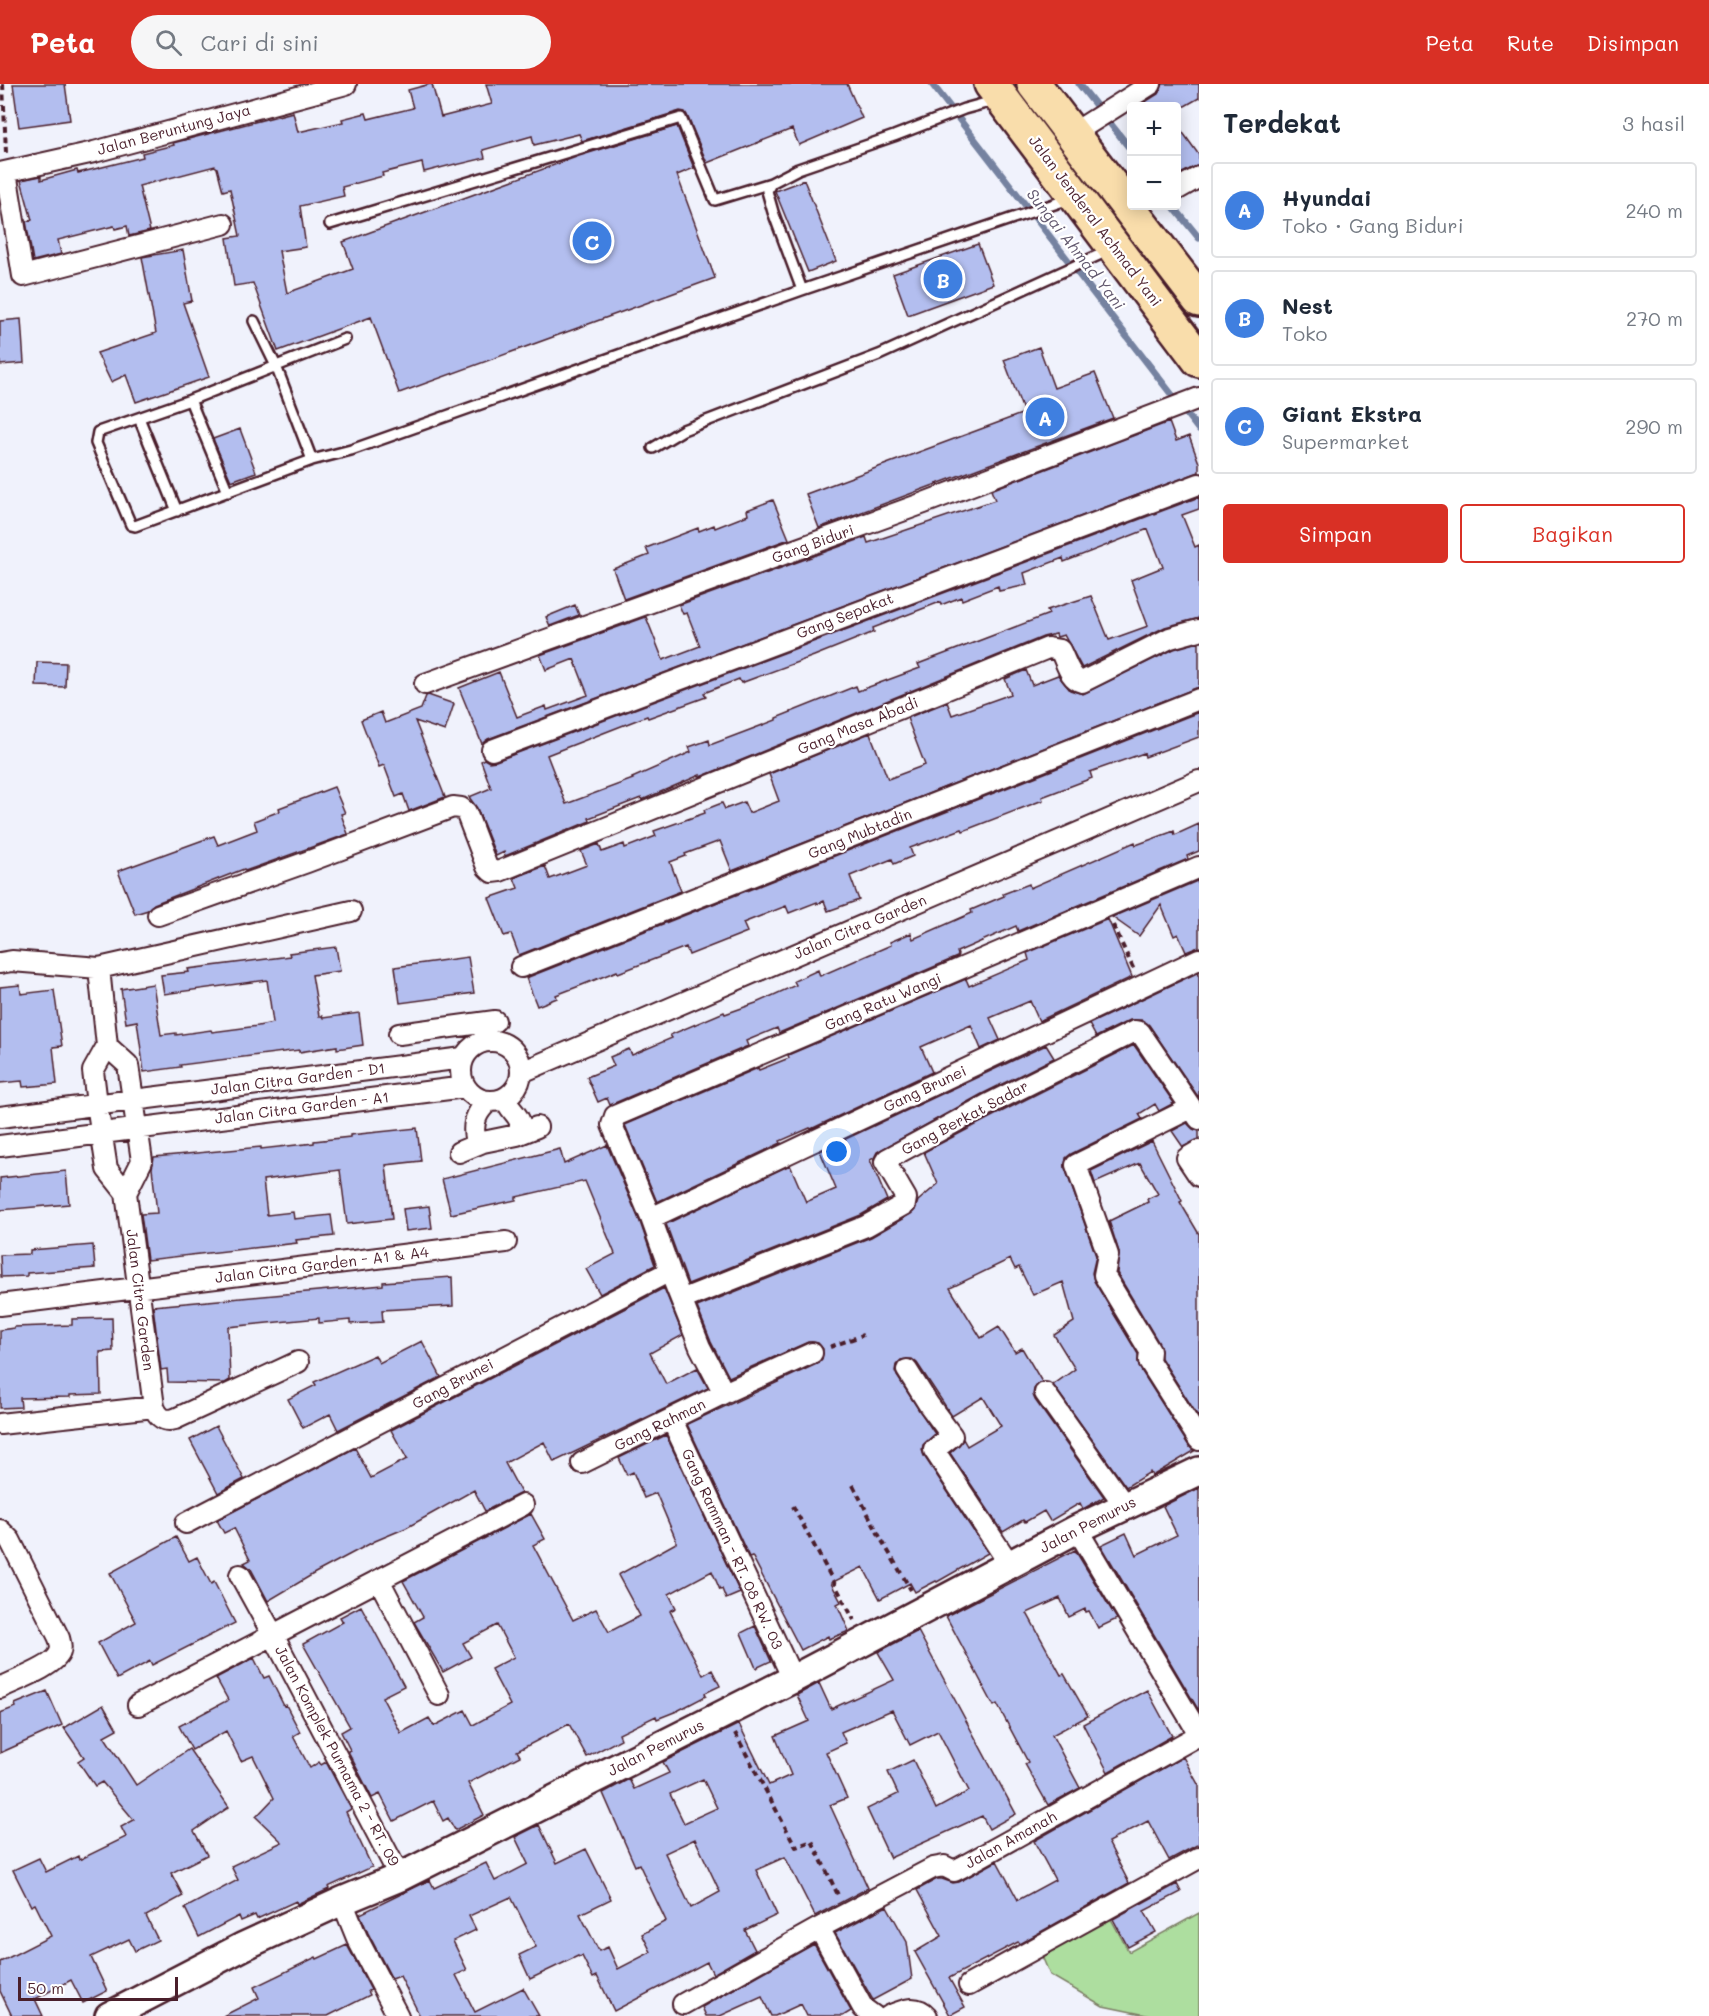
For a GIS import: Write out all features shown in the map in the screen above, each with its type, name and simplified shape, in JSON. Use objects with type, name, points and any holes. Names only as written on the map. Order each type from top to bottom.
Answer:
[{"type":"highway","points":[[1034,84],[1072,134],[1127,194]]},
{"type":"highway","name":"Jalan Jenderal Achmad Yani","points":[[997,91],[1115,248],[1188,323],[1199,360]]},
{"type":"highway","points":[[1142,210],[1199,300]]},
{"type":"street","name":"Jalan Beruntung Jaya","points":[[3,172],[94,152],[346,84]]},
{"type":"street","points":[[1072,134],[1151,84]]},
{"type":"street","points":[[3,172],[23,276],[223,224]]},
{"type":"street","points":[[1181,187],[1199,177]]},
{"type":"street","name":"Gang Biduri","points":[[424,684],[924,503],[1185,403]]},
{"type":"street","name":"Gang Sepakat","points":[[492,750],[1199,483]]},
{"type":"street","name":"Gang Masa Abadi","points":[[158,915],[453,807],[461,808],[466,812],[487,867],[492,872],[500,871],[1048,648],[1060,650],[1072,676],[1082,682],[1170,638],[1199,630]]},
{"type":"street","name":"Gang Mubtadin","points":[[521,967],[1199,699]]},
{"type":"street","name":"Jalan Citra Garden","points":[[522,1072],[1199,781]]},
{"type":"street","name":"Gang Ratu Wangi","points":[[651,1218],[612,1125],[615,1116],[1199,867]]},
{"type":"street","points":[[4,960],[99,968],[351,911]]},
{"type":"street","name":"Gang Brunei","points":[[651,1218],[1199,959]]},
{"type":"street","points":[[99,968],[107,1046],[93,1071],[107,1169],[126,1193],[142,1161],[138,1128],[128,1065],[107,1046]]},
{"type":"street","points":[[399,1034],[485,1022],[483,1027],[488,1040]]},
{"type":"street","points":[[455,1026],[466,1054]]},
{"type":"street","name":"Gang Berkat Sadar","points":[[691,1296],[866,1226],[905,1204],[906,1198],[885,1162],[887,1159],[987,1105],[1135,1031],[1140,1032],[1195,1114]]},
{"type":"street","points":[[483,1142],[475,1138],[475,1121],[478,1112],[497,1099],[515,1090],[522,1072],[521,1062],[516,1052],[508,1045],[488,1040],[478,1043],[466,1054],[461,1068],[465,1087],[480,1099],[497,1099],[510,1109],[520,1119],[517,1135]]},
{"type":"street","name":"Jalan Citra Garden - D1","points":[[0,1117],[466,1054]]},
{"type":"street","name":"Jalan Citra Garden - A1","points":[[0,1146],[465,1087]]},
{"type":"street","points":[[1195,1114],[1076,1165],[1108,1256],[1104,1275],[1150,1351],[1149,1360],[1199,1440]]},
{"type":"street","points":[[459,1152],[483,1142],[517,1135],[537,1127]]},
{"type":"street","points":[[1199,1151],[1187,1158],[1199,1176]]},
{"type":"street","name":"Jalan Citra Garden","points":[[126,1193],[155,1410]]},
{"type":"street","points":[[651,1218],[669,1269]]},
{"type":"street","name":"Jalan Citra Garden - A1 & A4","points":[[0,1305],[506,1242]]},
{"type":"street","name":"Gang Brunei","points":[[186,1523],[670,1271],[669,1269]]},
{"type":"street","name":"Gang Rahman","points":[[582,1463],[724,1393],[700,1347],[669,1269]]},
{"type":"street","points":[[724,1393],[812,1353]]},
{"type":"street","points":[[0,1424],[155,1410],[162,1419],[169,1421],[298,1362]]},
{"type":"street","points":[[907,1370],[929,1406],[952,1436],[934,1450],[1010,1565]]},
{"type":"street","points":[[1045,1393],[1125,1506]]},
{"type":"street","name":"Gang Ramman - RT. 08 RW. 03","points":[[672,1420],[793,1679]]},
{"type":"street","name":"Jalan Pemurus","points":[[110,2016],[244,1946],[400,1877],[926,1611],[1077,1529],[1199,1471]]},
{"type":"street","name":"Jalan Komplek Purnama 2 - RT. 09","points":[[138,1706],[523,1505]]},
{"type":"street","name":"Jalan Amanah","points":[[683,2004],[846,1913],[933,1868],[944,1866],[954,1871],[962,1867],[1199,1734],[1077,1529]]},
{"type":"street","points":[[0,1530],[10,1540],[61,1646],[60,1653],[50,1664],[0,1688]]},
{"type":"street","name":"Jalan Komplek Purnama 2 - RT. 09","points":[[240,1575],[400,1877]]},
{"type":"street","points":[[379,1580],[439,1695]]},
{"type":"street","points":[[969,1984],[1199,1858]]},
{"type":"street","points":[[342,1901],[357,1938],[398,2016]]},
{"type":"street","points":[[819,1928],[862,2008],[874,2016]]},
{"type":"street","points":[[889,2016],[907,2009],[919,2009],[927,2016]]},
{"type":"lane","points":[[330,224],[681,118],[715,200],[771,183],[798,170],[964,109],[997,91]]},
{"type":"lane","points":[[771,183],[767,191],[773,212],[802,290]]},
{"type":"lane","points":[[345,339],[190,400],[98,432],[96,443],[131,525],[139,526],[312,460],[351,450],[802,290],[1077,196]]},
{"type":"lane","points":[[653,448],[683,430],[879,355],[1115,248]]},
{"type":"lane","points":[[254,321],[276,366],[312,460]]},
{"type":"lane","points":[[190,400],[228,492]]},
{"type":"lane","points":[[139,418],[177,511]]},
{"type":"path","points":[[3,84],[3,172]]},
{"type":"path","points":[[1105,908],[1141,987]]},
{"type":"path","points":[[812,1353],[863,1335]]},
{"type":"path","points":[[853,1485],[881,1539],[926,1611]]},
{"type":"path","points":[[793,1506],[866,1641]]},
{"type":"path","points":[[724,1714],[796,1847],[812,1841],[846,1913]]},
{"type":"green space","points":[[1105,1908],[1129,1952],[1199,1913],[1199,2016],[1151,2016],[1103,2006],[1050,1975],[1039,1949]]},
{"type":"building","points":[[13,84],[65,84],[70,120],[19,127]]},
{"type":"building","points":[[432,84],[441,117],[492,104],[486,84],[847,84],[862,118],[799,145],[792,129],[707,163],[687,115],[680,111],[582,141],[579,134],[534,145],[532,136],[483,150],[485,158],[424,172],[422,163],[382,173],[383,176],[342,187],[344,196],[300,206],[306,247],[279,251],[287,293],[353,269],[343,242],[579,156],[677,126],[694,168],[677,175],[715,278],[399,393],[371,317],[278,351],[253,283],[234,286],[227,238],[240,236],[230,189],[223,191],[215,166],[139,186],[150,231],[129,236],[127,226],[115,229],[114,226],[58,240],[61,254],[33,261],[26,221],[32,220],[21,180],[41,176],[41,180],[77,170],[78,173],[143,157],[142,153],[174,145],[173,143],[293,112],[298,132],[343,122],[342,119],[366,113],[368,119],[413,108],[408,90]]},
{"type":"building","points":[[1163,84],[1199,84],[1199,98],[1185,106],[1181,106],[1181,102],[1145,102],[1158,94]]},
{"type":"building","points":[[1181,130],[1199,155],[1199,165],[1181,174]]},
{"type":"building","points":[[804,180],[836,261],[808,272],[775,191]]},
{"type":"building","points":[[978,244],[993,284],[908,315],[893,274]]},
{"type":"building","points":[[183,250],[192,301],[183,303],[209,377],[136,402],[126,375],[111,382],[97,353],[156,333],[142,257]]},
{"type":"building","points":[[21,319],[24,363],[0,365],[0,321]]},
{"type":"building","points":[[1039,347],[1054,388],[1095,373],[1113,418],[819,528],[806,494],[1024,413],[1004,360]]},
{"type":"building","points":[[1169,422],[1176,441],[1189,436],[1199,463],[1199,472],[488,739],[482,744],[459,688],[499,672],[517,717],[546,706],[547,710],[588,695],[574,659],[546,670],[540,655],[646,617],[663,660],[700,646],[687,613],[683,614],[679,605],[866,537],[868,543],[995,500],[991,490]]},
{"type":"building","points":[[240,429],[256,472],[231,481],[213,439]]},
{"type":"building","points":[[1199,497],[1199,509],[1182,515],[1195,547],[1199,545],[1199,618],[1165,627],[1082,668],[1064,635],[1043,637],[700,777],[700,775],[642,800],[641,798],[589,818],[590,821],[505,856],[504,852],[496,856],[477,808],[469,797],[491,788],[481,761],[484,759],[489,762]],"holes":[[[1148,529],[1163,567],[1131,580],[1148,626],[1109,640],[1091,596],[1047,610],[1049,614],[918,664],[920,668],[858,691],[856,686],[710,745],[709,740],[689,747],[691,752],[633,779],[566,804],[547,755],[647,716],[648,718],[706,697],[704,693],[739,679],[741,683],[814,656],[874,632],[873,628],[940,602],[941,605],[961,597],[962,600],[998,586],[999,591],[1027,585],[1024,573],[1063,558],[1064,562]]]},
{"type":"building","points":[[773,500],[789,539],[624,599],[613,569],[649,555],[646,548],[698,528],[699,531],[714,525],[715,528],[748,515],[747,510]]},
{"type":"building","points":[[575,605],[579,615],[550,626],[546,617]]},
{"type":"building","points":[[1199,642],[1199,687],[732,871],[720,841],[685,854],[686,856],[670,862],[681,891],[519,955],[511,934],[504,936],[489,898],[518,888],[514,878],[545,866],[550,879],[587,865],[581,851],[599,844],[602,852],[624,844],[625,848],[656,836],[654,831],[705,813],[704,810],[722,803],[725,809],[744,802],[749,813],[779,801],[769,774],[870,733],[888,779],[925,765],[907,718],[947,702],[952,715],[1011,694],[1005,679],[1026,670],[1032,685],[1058,675],[1070,690],[1083,694],[1174,649]]},
{"type":"building","points":[[37,662],[66,663],[65,687],[36,686]]},
{"type":"building","points":[[428,695],[454,704],[445,731],[415,721],[445,797],[409,811],[403,794],[396,797],[384,765],[379,767],[361,720],[381,712],[385,723],[421,709]]},
{"type":"building","points":[[1199,712],[1199,737],[1145,757],[1144,753],[1090,772],[1092,778],[1042,797],[1043,800],[963,831],[962,829],[910,848],[913,856],[894,864],[892,859],[850,876],[859,900],[828,911],[824,901],[789,913],[786,906],[743,923],[747,932],[689,955],[686,947],[618,973],[617,971],[556,995],[557,998],[537,1006],[526,978]]},
{"type":"building","points":[[334,787],[345,813],[341,814],[348,834],[245,871],[244,869],[154,904],[148,910],[135,914],[118,871],[214,836],[218,845],[257,830],[254,821],[280,811],[279,808]]},
{"type":"building","points":[[1199,824],[1199,851],[1187,856],[1188,859],[1018,931],[1016,926],[957,952],[957,957],[779,1033],[777,1028],[746,1041],[748,1046],[610,1105],[607,1098],[598,1102],[587,1077],[614,1066],[610,1057],[629,1049],[632,1055],[672,1038],[670,1035],[724,1012],[725,1014],[756,1003],[796,985],[794,981],[818,970],[820,976],[891,945],[890,942],[911,933],[913,939],[972,913],[971,910],[1004,896],[1003,894],[1029,884],[1030,888],[1135,842],[1136,845],[1174,831],[1175,835]]},
{"type":"building","points":[[1197,881],[1199,885],[1199,947],[1186,952],[1178,934],[1174,936],[1161,905],[1139,936],[1112,917]]},
{"type":"building","points":[[1108,919],[1132,977],[1039,1021],[1030,1001],[990,1018],[1000,1040],[981,1049],[971,1025],[921,1047],[932,1072],[811,1129],[780,1141],[781,1143],[657,1202],[625,1125],[758,1068],[759,1070],[789,1058],[788,1055],[966,979],[969,986],[1029,960],[1027,953]]},
{"type":"building","points":[[336,947],[340,971],[312,975],[319,1016],[323,1018],[359,1013],[363,1045],[337,1049],[337,1046],[299,1052],[299,1050],[180,1065],[181,1067],[144,1072],[137,1021],[126,1023],[121,989],[153,984],[161,1035],[258,1026],[273,1023],[267,980],[164,994],[161,975]]},
{"type":"building","points":[[468,957],[474,993],[400,1003],[395,967]]},
{"type":"building","points":[[1199,972],[1199,1098],[1149,1025],[1142,1020],[1130,1020],[1096,1037],[1089,1024]]},
{"type":"building","points":[[20,985],[21,994],[54,990],[62,1046],[53,1047],[57,1084],[23,1087],[22,1081],[0,1083],[0,987]]},
{"type":"building","points":[[1046,1045],[1054,1058],[982,1094],[877,1152],[870,1160],[887,1200],[861,1215],[688,1284],[666,1224],[790,1165],[806,1202],[836,1189],[820,1151]]},
{"type":"building","points":[[1134,1045],[1174,1103],[1159,1111],[1155,1104],[1139,1114],[1142,1119],[1071,1154],[1066,1158],[1065,1168],[1096,1256],[1092,1273],[1094,1281],[1138,1354],[1139,1367],[1194,1451],[1152,1476],[1150,1472],[1126,1487],[1053,1385],[1075,1369],[1054,1335],[1074,1322],[1063,1282],[1033,1295],[1019,1267],[1015,1269],[1010,1259],[950,1288],[981,1338],[999,1327],[1015,1352],[1022,1348],[1042,1382],[1034,1389],[1035,1400],[1104,1497],[1083,1509],[1080,1503],[1050,1521],[1044,1511],[1003,1532],[950,1453],[963,1439],[967,1446],[1001,1426],[983,1397],[952,1416],[917,1363],[912,1359],[901,1360],[896,1365],[897,1376],[935,1434],[923,1445],[924,1456],[988,1553],[915,1592],[910,1583],[880,1599],[863,1567],[831,1583],[841,1602],[837,1604],[849,1631],[829,1639],[828,1636],[801,1650],[752,1556],[749,1557],[687,1424],[817,1364],[822,1359],[823,1349],[818,1343],[808,1342],[729,1377],[711,1342],[697,1307],[871,1237],[911,1214],[918,1201],[938,1184],[924,1152]]},
{"type":"building","points":[[1187,1123],[1199,1131],[1199,1139],[1183,1147],[1172,1131]]},
{"type":"building","points":[[417,1128],[421,1161],[386,1165],[392,1219],[347,1224],[340,1170],[263,1180],[267,1215],[293,1212],[294,1219],[331,1215],[334,1236],[296,1240],[297,1243],[147,1260],[141,1214],[157,1213],[152,1168],[154,1157],[261,1147],[261,1149],[314,1143],[314,1141],[350,1137],[350,1135]]},
{"type":"building","points":[[1152,1141],[1182,1201],[1180,1202],[1199,1234],[1199,1418],[1161,1358],[1160,1345],[1117,1273],[1119,1252],[1109,1221],[1148,1202],[1147,1199],[1158,1194],[1140,1163],[1095,1183],[1091,1171]]},
{"type":"building","points":[[607,1145],[640,1222],[655,1265],[600,1294],[586,1269],[615,1254],[585,1181],[516,1197],[516,1200],[451,1214],[442,1179],[560,1149],[564,1164]]},
{"type":"building","points":[[66,1171],[69,1204],[0,1210],[0,1178]]},
{"type":"building","points":[[429,1206],[432,1228],[406,1231],[403,1209]]},
{"type":"building","points":[[93,1245],[95,1268],[1,1277],[0,1255],[30,1254],[30,1250]]},
{"type":"building","points":[[452,1277],[453,1306],[382,1310],[383,1322],[350,1324],[350,1320],[319,1323],[319,1318],[228,1327],[230,1380],[225,1383],[168,1382],[167,1369],[161,1370],[153,1306]]},
{"type":"building","points":[[664,1288],[683,1335],[650,1353],[666,1384],[697,1368],[708,1388],[554,1462],[544,1442],[505,1463],[521,1493],[485,1511],[474,1490],[406,1528],[375,1541],[315,1573],[268,1601],[251,1569],[244,1563],[250,1560],[234,1528],[224,1533],[217,1520],[355,1448],[371,1478],[407,1459],[391,1430]]},
{"type":"building","points":[[112,1318],[113,1351],[100,1352],[101,1394],[20,1398],[21,1407],[0,1408],[0,1330],[14,1327],[72,1325],[72,1319]]},
{"type":"building","points":[[422,1341],[441,1377],[338,1430],[330,1414],[303,1428],[288,1399],[316,1385],[314,1382],[375,1355],[379,1363]]},
{"type":"building","points":[[216,1426],[244,1479],[218,1493],[190,1440]]},
{"type":"building","points":[[666,1435],[740,1593],[726,1599],[712,1571],[669,1594],[676,1608],[670,1611],[703,1675],[712,1670],[720,1686],[677,1711],[657,1719],[656,1716],[619,1734],[621,1739],[587,1757],[569,1724],[517,1751],[520,1756],[468,1783],[484,1815],[455,1830],[448,1818],[443,1821],[433,1801],[394,1821],[380,1794],[372,1798],[341,1732],[350,1727],[303,1644],[343,1622],[340,1617],[361,1606],[404,1686],[382,1697],[401,1733],[429,1718],[434,1726],[465,1710],[473,1725],[510,1705],[491,1669],[514,1657],[497,1625],[463,1643],[471,1657],[443,1672],[414,1622],[423,1617],[403,1581],[531,1514],[545,1539],[533,1545],[573,1620],[596,1609],[609,1632],[640,1616],[618,1575],[676,1543],[676,1540],[656,1493],[644,1498],[633,1472],[627,1475],[619,1458]]},
{"type":"building","points":[[1199,1488],[1199,1711],[1101,1545],[1126,1533],[1136,1555],[1177,1535],[1163,1506]]},
{"type":"building","points":[[176,1537],[189,1561],[197,1557],[211,1584],[214,1582],[235,1623],[152,1665],[150,1661],[117,1679],[98,1643],[136,1622],[110,1573]]},
{"type":"building","points":[[1075,1550],[1117,1619],[1098,1628],[1089,1611],[1086,1612],[1085,1609],[1069,1617],[1060,1598],[1027,1613],[1061,1675],[1064,1674],[1088,1716],[1052,1735],[1080,1788],[1048,1805],[1025,1764],[1028,1762],[997,1704],[994,1706],[946,1616]]},
{"type":"building","points":[[755,1626],[771,1661],[756,1668],[741,1633]]},
{"type":"building","points":[[918,1631],[1016,1814],[989,1829],[982,1816],[890,1858],[867,1809],[898,1794],[888,1772],[913,1760],[936,1809],[969,1791],[938,1731],[910,1745],[892,1710],[841,1732],[846,1743],[826,1752],[847,1798],[830,1805],[868,1888],[815,1916],[785,1857],[756,1870],[777,1915],[745,1930],[755,1950],[713,1974],[707,1962],[614,2011],[597,1976],[593,1978],[582,1956],[530,1979],[519,1955],[536,1947],[511,1897],[469,1916],[476,1930],[453,1941],[467,1970],[456,1975],[475,2012],[523,1988],[539,2016],[420,2016],[400,1976],[392,1979],[360,1914],[430,1880],[434,1888],[486,1863],[495,1881],[528,1864],[515,1837],[539,1825],[557,1863],[586,1849],[611,1899],[580,1914],[599,1951],[608,1947],[618,1969],[651,1952],[642,1934],[666,1921],[639,1864],[635,1866],[603,1793],[629,1779],[634,1789],[669,1773],[663,1762],[739,1724],[769,1785],[791,1775],[775,1736],[809,1721],[797,1695],[819,1683],[831,1709],[894,1680],[878,1652]],"holes":[[[703,1779],[717,1808],[684,1823],[670,1794]],[[695,1839],[720,1892],[691,1908],[665,1853]]]},
{"type":"building","points":[[254,1658],[264,1678],[269,1676],[300,1732],[293,1736],[310,1768],[319,1762],[321,1765],[326,1762],[351,1809],[346,1812],[372,1867],[297,1904],[296,1901],[257,1919],[255,1915],[241,1921],[239,1916],[199,1937],[185,1908],[238,1880],[231,1866],[282,1842],[256,1817],[274,1798],[253,1756],[241,1761],[226,1731],[192,1750],[179,1726],[228,1700],[216,1678]]},
{"type":"building","points":[[1147,1690],[1172,1736],[1108,1772],[1083,1724]]},
{"type":"building","points":[[47,1691],[62,1725],[0,1753],[0,1713]]},
{"type":"building","points":[[103,1705],[117,1729],[104,1736],[136,1785],[189,1749],[229,1807],[194,1831],[207,1855],[171,1873],[183,1896],[146,1916],[158,1940],[135,1951],[129,1939],[91,1957],[107,1991],[83,2003],[71,1980],[35,1999],[43,2016],[12,2016],[0,1991],[0,1962],[51,1936],[35,1904],[31,1906],[13,1870],[39,1858],[46,1872],[78,1856],[79,1860],[126,1837],[121,1827],[134,1820],[102,1782],[95,1786],[78,1761],[84,1757],[64,1728]]},
{"type":"building","points":[[1183,1757],[1199,1786],[1199,1844],[1169,1860],[1148,1821],[1108,1842],[1129,1883],[1019,1944],[1018,1942],[949,1978],[965,2007],[950,2015],[915,1952],[942,1936],[917,1890],[937,1879],[953,1883],[959,1882],[997,1861],[1018,1900],[1055,1880],[1034,1841]]},
{"type":"building","points":[[1177,1884],[1181,1892],[1144,1911],[1156,1932],[1128,1947],[1113,1919]]},
{"type":"building","points":[[887,1906],[907,1942],[912,1979],[873,2000],[835,1933]]},
{"type":"building","points":[[814,1944],[851,2011],[843,2016],[807,2016],[801,2004],[771,2016],[762,1997],[720,2016],[706,2016],[702,2007]]},
{"type":"building","points":[[347,1945],[371,1990],[368,1991],[370,1995],[328,2016],[223,2016],[259,1998],[254,1987],[316,1957],[317,1959]]},
{"type":"waterway","name":"Sungai Ahmad Yani","points":[[932,84],[1199,430]]},
{"type":"waterway","name":"Sungai Ahmad Yani","points":[[1079,84],[1127,145]]},
{"type":"waterway","name":"Sungai Ahmad Yani","points":[[1176,210],[1199,238]]},
{"type":"place","name":"Giant Ekstra","points":[[592,241]]},
{"type":"place","name":"Nest","points":[[943,279]]},
{"type":"place","name":"Hyundai","points":[[1045,417]]}]
